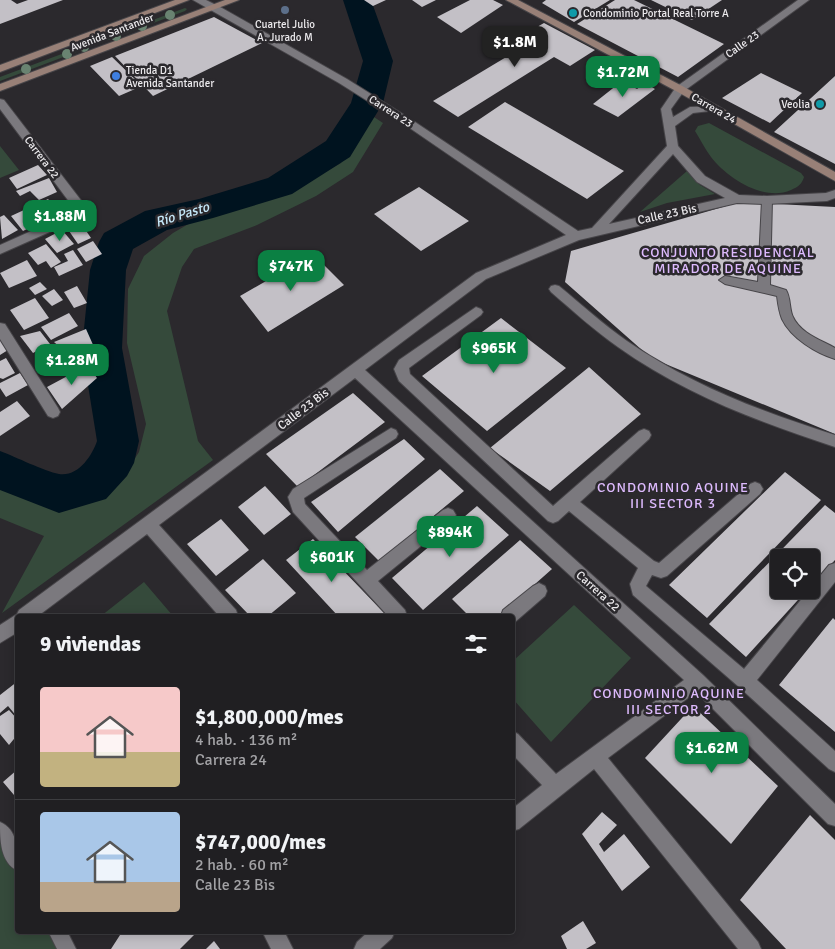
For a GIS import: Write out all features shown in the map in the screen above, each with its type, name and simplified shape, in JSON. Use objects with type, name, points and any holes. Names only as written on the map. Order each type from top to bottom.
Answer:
[{"type":"main road","name":"Avenida Santander","points":[[0,69],[184,0]]},
{"type":"main road","name":"Avenida Santander","points":[[0,88],[234,0]]},
{"type":"main road","name":"Carrera 24","points":[[511,0],[680,89],[835,177]]},
{"type":"street","name":"Carrera 23","points":[[198,0],[343,81],[405,120],[576,236]]},
{"type":"street","name":"Calle 23","points":[[680,89],[804,0]]},
{"type":"street","points":[[680,89],[666,109],[673,147],[702,179],[738,199],[767,200],[827,197],[835,194]]},
{"type":"street","name":"Carrera 22","points":[[0,102],[84,212],[0,250]]},
{"type":"street","points":[[669,125],[690,110],[714,108]]},
{"type":"street","name":"Calle 23 Bis","points":[[597,230],[673,147]]},
{"type":"street","name":"Calle 23 Bis","points":[[28,614],[481,276],[576,236],[738,199]]},
{"type":"street","points":[[476,312],[404,364],[401,369],[404,377],[553,516]]},
{"type":"street","points":[[0,328],[53,412]]},
{"type":"street","name":"Carrera 22","points":[[355,370],[697,681],[835,817]]},
{"type":"street","points":[[391,434],[296,497],[298,507],[397,614]]},
{"type":"street","points":[[534,533],[644,435]]},
{"type":"street","points":[[569,502],[649,567],[661,571],[755,489]]},
{"type":"street","points":[[366,581],[448,515]]},
{"type":"street","points":[[148,526],[228,614]]},
{"type":"street","points":[[649,567],[640,579],[639,590],[745,681],[835,763]]},
{"type":"street","points":[[745,681],[835,570]]},
{"type":"street","points":[[511,614],[539,591]]},
{"type":"street","points":[[0,635],[15,624]]},
{"type":"street","points":[[515,819],[555,786],[697,681]]},
{"type":"street","points":[[515,743],[555,786]]},
{"type":"street","points":[[596,757],[751,949]]},
{"type":"street","points":[[274,934],[283,949]]},
{"type":"street","points":[[364,949],[382,934]]},
{"type":"lane","points":[[764,288],[767,200]]},
{"type":"lane","points":[[725,280],[782,293],[788,320],[794,328],[835,354]]},
{"type":"lane","points":[[554,289],[632,351],[689,385],[793,428],[835,441]]},
{"type":"lane","points":[[0,831],[15,857]]},
{"type":"lane","points":[[59,934],[67,949]]},
{"type":"green space","points":[[185,8],[187,9],[185,11],[0,81],[0,77]]},
{"type":"green space","points":[[368,113],[383,123],[353,172],[316,196],[257,225],[194,249],[182,267],[167,311],[198,441],[213,460],[2,613],[44,536],[0,518],[0,479],[47,494],[96,499],[124,475],[139,452],[146,424],[127,343],[128,289],[144,256],[173,233],[197,219],[259,202],[316,177],[341,163]]},
{"type":"green space","points":[[709,123],[801,173],[804,177],[802,182],[791,190],[769,193],[747,186],[736,180],[726,173],[711,157],[695,131],[698,126]]},
{"type":"green space","points":[[0,146],[19,170],[0,178]]},
{"type":"green space","points":[[687,171],[700,185],[715,194],[667,203],[640,212]]},
{"type":"green space","points":[[144,582],[171,614],[104,614]]},
{"type":"green space","points":[[574,605],[631,658],[551,742],[515,701],[515,659]]},
{"type":"green space","points":[[0,831],[15,858],[15,934],[59,934],[67,949],[0,949]]},
{"type":"building","points":[[0,0],[11,0],[17,4],[28,0],[63,0],[0,24]]},
{"type":"building","points":[[364,0],[386,0],[373,6]]},
{"type":"building","points":[[412,0],[436,0],[422,7]]},
{"type":"building","points":[[470,0],[493,0],[503,5],[461,33],[437,17]]},
{"type":"building","name":"Condominio Portal Real Torre A","points":[[546,0],[610,0],[574,22],[542,3]]},
{"type":"building","points":[[615,0],[634,0],[724,44],[678,77],[577,24]]},
{"type":"building","points":[[651,0],[722,0],[692,20]]},
{"type":"building","points":[[214,17],[262,43],[153,96],[115,56]]},
{"type":"building","points":[[544,23],[595,50],[570,66],[554,57],[458,117],[433,101],[531,42],[521,36]]},
{"type":"building","name":"Tienda D1 Avenida Santander","points":[[112,57],[142,86],[119,96],[90,66]]},
{"type":"building","points":[[761,73],[802,93],[770,123],[722,98]]},
{"type":"building","name":"Veolia","points":[[835,76],[835,164],[774,132]]},
{"type":"building","points":[[622,81],[637,89],[645,83],[655,89],[618,117],[593,104]]},
{"type":"building","points":[[505,102],[624,171],[587,199],[468,127]]},
{"type":"building","points":[[38,165],[47,175],[17,189],[9,178]]},
{"type":"building","points":[[49,178],[57,192],[39,200],[30,191],[20,196],[16,191]]},
{"type":"building","points":[[419,187],[469,221],[421,251],[374,214]]},
{"type":"building","points":[[48,199],[53,205],[36,213],[32,207]]},
{"type":"building","points":[[740,202],[835,207],[835,434],[651,358],[565,282],[571,251]]},
{"type":"building","points":[[24,210],[37,224],[23,231],[11,216]]},
{"type":"building","points":[[4,215],[18,230],[2,239],[0,217]]},
{"type":"building","points":[[80,222],[91,238],[78,244],[67,228]]},
{"type":"building","points":[[62,230],[74,244],[57,253],[45,239]]},
{"type":"building","points":[[93,241],[102,254],[86,262],[77,249]]},
{"type":"building","points":[[46,244],[61,262],[51,268],[46,261],[38,265],[28,253]]},
{"type":"building","points":[[73,250],[83,265],[59,276],[54,267],[68,261],[64,254]]},
{"type":"building","points":[[313,254],[344,285],[268,332],[240,296]]},
{"type":"building","points":[[27,260],[37,276],[9,288],[0,273]]},
{"type":"building","points":[[40,282],[47,289],[35,295],[29,288]]},
{"type":"building","points":[[77,286],[87,303],[74,308],[64,292]]},
{"type":"building","points":[[54,289],[63,300],[52,306],[42,296]]},
{"type":"building","points":[[35,298],[49,318],[24,330],[10,310]]},
{"type":"building","points":[[69,313],[78,326],[51,340],[41,327]]},
{"type":"building","points":[[501,318],[566,368],[487,431],[422,376]]},
{"type":"building","points":[[86,329],[94,347],[67,368],[64,360],[53,364],[49,353],[62,349],[54,342]]},
{"type":"building","points":[[40,331],[50,344],[33,353],[20,336]]},
{"type":"building","points":[[0,340],[8,350],[0,355]]},
{"type":"building","points":[[6,358],[15,373],[3,379],[0,378],[0,361]]},
{"type":"building","points":[[88,365],[97,378],[62,409],[47,387]]},
{"type":"building","points":[[589,367],[641,414],[550,491],[490,448]]},
{"type":"building","points":[[20,373],[28,385],[6,397],[0,388],[0,383]]},
{"type":"building","points":[[353,393],[385,422],[298,487],[266,454]]},
{"type":"building","points":[[17,401],[30,416],[0,436],[0,412]]},
{"type":"building","points":[[404,439],[425,459],[338,532],[311,502]]},
{"type":"building","points":[[440,469],[464,491],[379,561],[355,537]]},
{"type":"building","points":[[785,472],[821,500],[774,549],[770,549],[770,553],[707,618],[669,585]]},
{"type":"building","points":[[265,486],[291,514],[264,535],[238,507]]},
{"type":"building","points":[[825,505],[835,513],[835,560],[820,576],[820,549],[782,549]]},
{"type":"building","points":[[477,506],[509,535],[423,610],[392,578]]},
{"type":"building","points":[[221,519],[249,550],[216,576],[187,544]]},
{"type":"building","points":[[313,539],[385,614],[336,614],[286,560]]},
{"type":"building","points":[[520,540],[552,569],[501,614],[467,614],[452,599]]},
{"type":"building","points":[[263,559],[296,593],[270,614],[248,614],[225,590]]},
{"type":"building","points":[[770,561],[770,599],[799,599],[746,657],[709,624]]},
{"type":"building","points":[[833,618],[835,620],[835,732],[779,685]]},
{"type":"building","points":[[15,683],[15,714],[8,706],[0,713],[0,695]]},
{"type":"building","points":[[693,706],[778,786],[731,844],[645,758]]},
{"type":"building","points":[[9,710],[15,717],[15,738],[9,745],[0,734],[0,716]]},
{"type":"building","points":[[15,772],[15,794],[14,795],[3,782]]},
{"type":"building","points":[[602,812],[617,825],[599,844],[604,852],[624,834],[650,867],[622,891],[582,834]]},
{"type":"building","points":[[810,815],[835,840],[835,949],[786,949],[740,900]]},
{"type":"building","points":[[583,921],[596,943],[586,949],[567,949],[561,936]]},
{"type":"building","points":[[195,934],[180,949],[111,949],[120,935]]},
{"type":"building","points":[[214,941],[220,949],[206,949]]},
{"type":"waterway","name":"Río Pasto","points":[[0,470],[59,494],[90,486],[112,463],[118,441],[102,348],[108,270],[117,242],[157,220],[201,210],[280,186],[338,149],[367,103],[378,61],[357,0]]},
{"type":"place","name":"Cuartel Julio A. Jurado M","points":[[285,10]]},
{"type":"place","name":"Condominio Portal Real Torre A","points":[[573,13]]},
{"type":"place","name":"Tienda D1 Avenida Santander","points":[[116,76]]},
{"type":"place","name":"Veolia","points":[[820,104]]},
{"type":"district","name":"CONJUNTO RESIDENCIAL MIRADOR DE AQUINE","points":[[728,260]]},
{"type":"district","name":"CONDOMINIO AQUINE III SECTOR 3","points":[[673,496]]},
{"type":"district","name":"CONDOMINIO AQUINE III SECTOR 2","points":[[669,702]]}]
